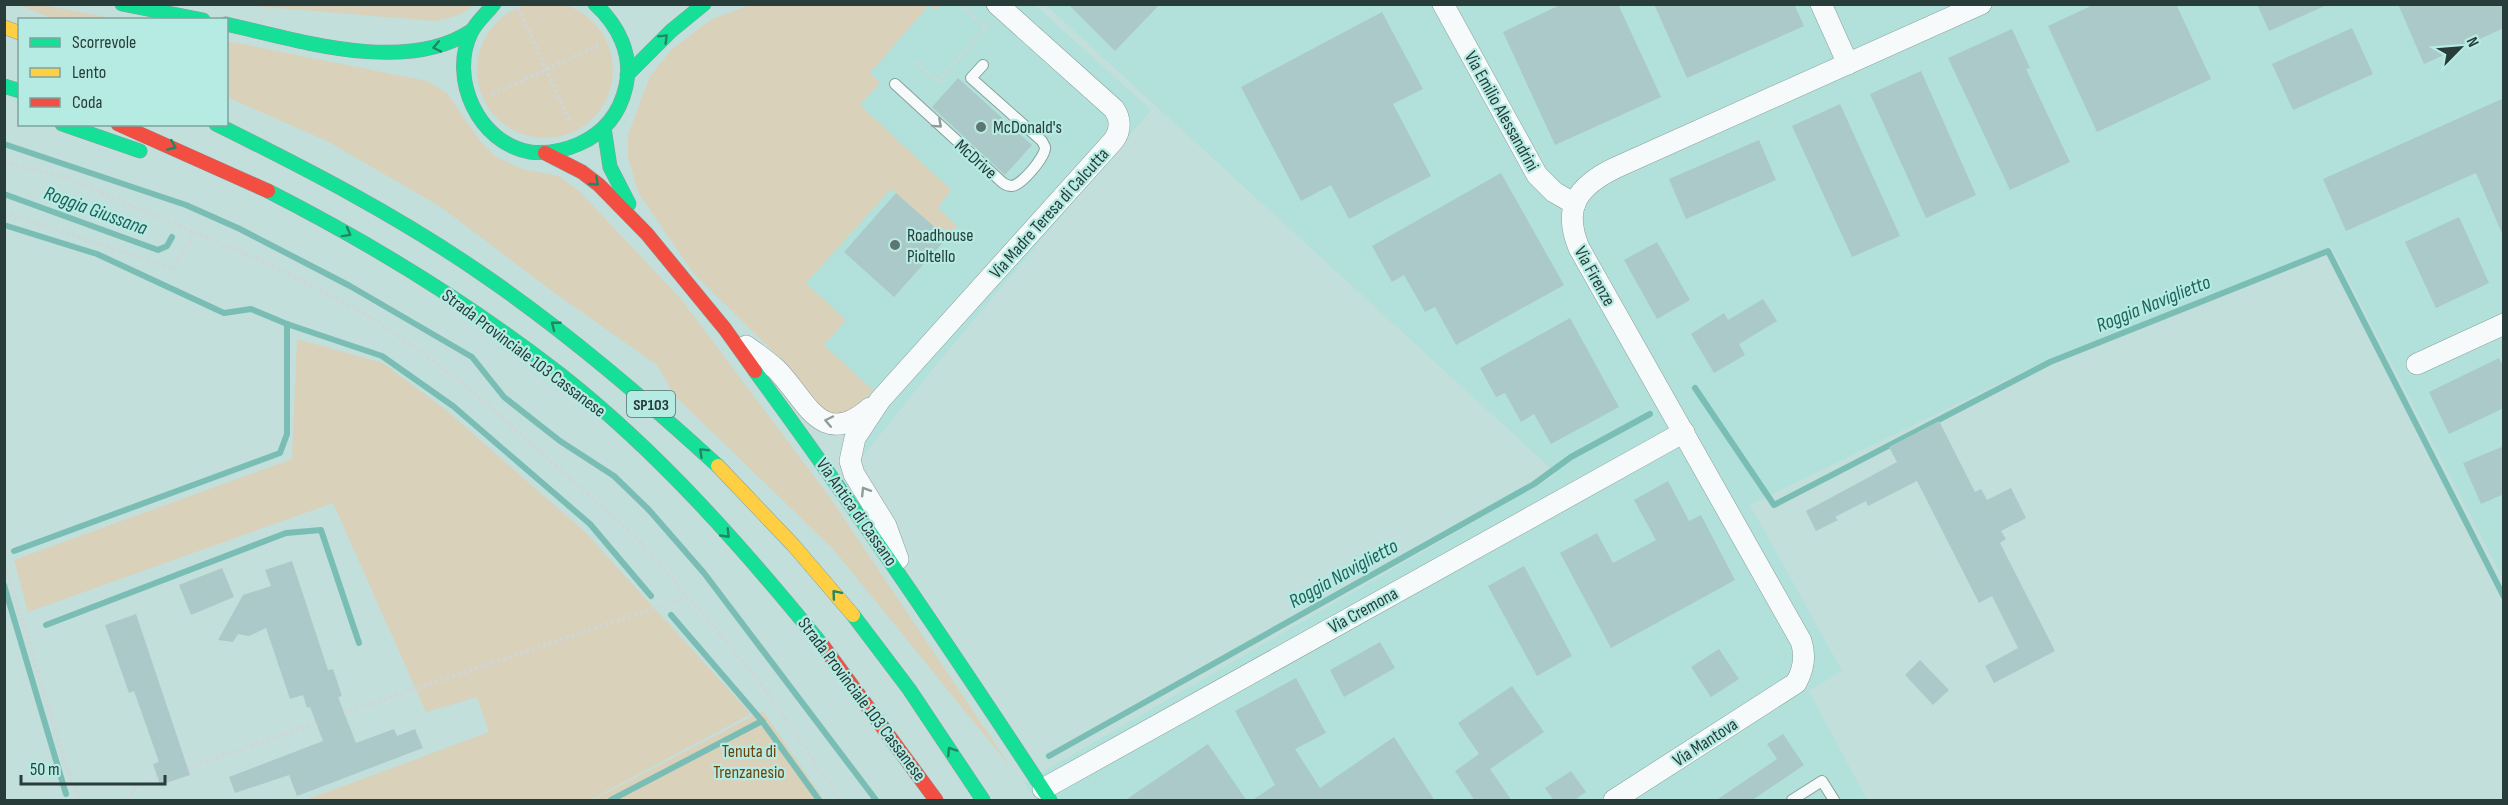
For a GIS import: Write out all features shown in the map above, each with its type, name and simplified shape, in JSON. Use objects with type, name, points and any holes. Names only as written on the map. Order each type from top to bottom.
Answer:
[{"type":"main road","points":[[122,4],[193,18]]},
{"type":"main road","points":[[488,7],[471,32],[463,57],[464,87],[469,104],[486,128],[503,141],[527,151],[545,153],[563,151],[580,145],[604,128],[620,104],[627,75],[626,55],[620,36],[610,19],[595,4]]},
{"type":"main road","points":[[627,75],[671,31],[704,4]]},
{"type":"main road","points":[[228,24],[355,48],[400,51],[446,45],[471,32]]},
{"type":"main road","points":[[400,51],[426,62]]},
{"type":"main road","points":[[452,76],[464,87]]},
{"type":"main road","points":[[68,126],[279,196]]},
{"type":"main road","name":"Strada Provinciale 103 Cassanese","points":[[123,126],[279,196],[375,249],[452,297],[547,366],[617,424],[713,520],[792,607],[865,698],[936,801]]},
{"type":"main road","name":"SP103","points":[[220,126],[295,162],[359,197],[450,252],[538,312],[626,382],[710,458],[784,535],[862,626],[925,712],[983,801]]},
{"type":"main road","name":"Via Antica di Cassano","points":[[604,128],[614,176],[647,234]]},
{"type":"main road","name":"Via Antica di Cassano","points":[[545,153],[568,163],[593,180],[647,234],[725,329],[832,475],[906,582],[1046,795]]},
{"type":"main road","points":[[315,160],[359,197]]},
{"type":"street","name":"Via Emilio Alessandrini","points":[[1443,4],[1533,168],[1548,187],[1575,204]]},
{"type":"street","points":[[1821,4],[1848,64]]},
{"type":"street","points":[[1575,204],[1586,184],[1596,177],[1981,4]]},
{"type":"street","name":"Via Madre Teresa di Calcutta","points":[[725,329],[776,370],[811,414],[832,424],[846,423],[865,413],[880,400],[1114,140],[1118,133],[1119,120],[1114,109],[1000,7]]},
{"type":"street","name":"Via Firenze","points":[[1575,204],[1573,225],[1579,249],[1801,641],[1804,663],[1797,683]]},
{"type":"street","points":[[2417,364],[2504,324]]},
{"type":"street","name":"Via Madre Teresa di Calcutta","points":[[880,400],[855,438],[850,451],[850,461],[854,474],[886,526],[906,582]]},
{"type":"street","name":"Via Cremona","points":[[1046,795],[1684,432]]},
{"type":"street","name":"Via Mantova","points":[[1614,801],[1797,683]]},
{"type":"lane","name":"McDrive","points":[[895,84],[1003,183],[1012,186],[1018,183],[1042,158],[1045,147],[1042,141],[971,78],[983,65]]},
{"type":"lane","points":[[1792,801],[1822,781],[1834,801]]},
{"type":"path","points":[[516,4],[580,145]]},
{"type":"path","points":[[960,4],[986,28]]},
{"type":"path","points":[[916,62],[938,82],[986,28],[1000,7]]},
{"type":"path","points":[[469,104],[620,36]]},
{"type":"path","points":[[4,162],[67,178],[271,265],[364,313],[422,352],[478,397],[636,536],[734,650],[770,696],[840,801]]},
{"type":"path","points":[[4,212],[173,269],[195,231]]},
{"type":"path","points":[[4,561],[79,801]]},
{"type":"path","points":[[344,713],[687,597]]},
{"type":"path","points":[[188,768],[316,723]]},
{"type":"path","points":[[128,801],[135,788],[158,778]]},
{"type":"shaded area","points":[[874,5],[1035,5],[1151,110],[940,360],[859,461],[829,413],[786,323]]},
{"type":"shaded area","points":[[1046,5],[2503,5],[2503,579],[2331,246],[2049,359],[1750,505],[1842,671],[1809,691],[1867,800],[1036,800],[1024,783],[1557,474]]},
{"type":"green space","points":[[545,2],[571,7],[593,22],[608,44],[613,70],[608,96],[593,118],[571,133],[545,138],[519,133],[497,118],[482,96],[477,70],[482,44],[497,22],[519,7]]},
{"type":"green space","points":[[473,4],[461,13],[435,21],[243,5]]},
{"type":"green space","points":[[20,5],[42,5],[113,18],[51,18]]},
{"type":"green space","points":[[750,5],[929,5],[870,73],[880,83],[860,105],[951,190],[938,208],[957,226],[947,238],[891,189],[806,283],[846,320],[824,345],[874,391],[848,413],[825,414],[784,362],[694,274],[639,194],[628,158],[628,135],[650,76],[672,49],[712,19]]},
{"type":"green space","points":[[929,5],[941,5],[936,10]]},
{"type":"green space","points":[[228,41],[427,81],[447,93],[480,141],[495,156],[522,169],[559,176],[579,191],[681,299],[831,499],[1012,769],[833,549],[674,395],[657,365],[556,294],[441,207],[327,141],[228,97]]},
{"type":"green space","points":[[297,339],[383,363],[447,411],[584,531],[751,714],[590,800],[306,800],[489,732],[477,697],[426,712],[333,503],[28,612],[14,560],[292,459]]},
{"type":"green space","name":"Tenuta di Trenzanesio","points":[[762,711],[824,800],[593,800]]},
{"type":"building","points":[[1068,4],[1160,4],[1115,51]]},
{"type":"building","points":[[1562,4],[1618,4],[1661,97],[1555,145],[1503,32]]},
{"type":"building","points":[[1654,4],[1794,4],[1804,26],[1687,78]]},
{"type":"building","points":[[2095,4],[2176,4],[2211,79],[2097,132],[2048,26]]},
{"type":"building","points":[[2257,4],[2329,4],[2269,31]]},
{"type":"building","points":[[2398,4],[2504,4],[2504,28],[2424,64]]},
{"type":"building","points":[[1382,12],[1423,89],[1393,104],[1431,176],[1349,219],[1331,185],[1301,201],[1241,87]]},
{"type":"building","points":[[2352,28],[2373,74],[2293,110],[2272,64]]},
{"type":"building","points":[[2012,29],[2030,68],[2026,69],[2070,162],[2010,190],[1948,58]]},
{"type":"building","points":[[1921,71],[1976,195],[1926,218],[1870,94]]},
{"type":"building","name":"McDonald's","points":[[958,78],[1032,145],[1005,175],[932,107]]},
{"type":"building","points":[[2504,98],[2504,238],[2476,173],[2346,231],[2323,179]]},
{"type":"building","points":[[1840,104],[1900,236],[1852,257],[1792,126]]},
{"type":"building","points":[[1759,140],[1776,180],[1686,219],[1669,179]]},
{"type":"building","points":[[1501,173],[1564,285],[1456,345],[1435,307],[1425,312],[1404,275],[1392,282],[1372,246]]},
{"type":"building","name":"Roadhouse Pioltello","points":[[896,193],[947,238],[894,297],[844,252]]},
{"type":"building","points":[[2459,217],[2489,283],[2436,308],[2405,242]]},
{"type":"building","points":[[1657,242],[1690,300],[1657,319],[1624,260]]},
{"type":"building","points":[[1763,299],[1777,321],[1739,344],[1745,355],[1714,373],[1691,334],[1724,313],[1728,320]]},
{"type":"building","points":[[1570,318],[1619,407],[1551,444],[1534,414],[1521,422],[1505,393],[1496,397],[1480,368]]},
{"type":"building","points":[[2499,358],[2504,368],[2504,408],[2449,434],[2429,392]]},
{"type":"building","points":[[1939,421],[1975,492],[1981,489],[1987,500],[2011,488],[2026,518],[2001,531],[2006,539],[2000,543],[2055,651],[1994,683],[1985,666],[2018,648],[1992,596],[1979,603],[1917,481],[1868,506],[1866,501],[1835,517],[1838,520],[1816,531],[1806,511],[1897,462],[1889,447]]},
{"type":"building","points":[[2504,446],[2504,494],[2481,504],[2463,463]]},
{"type":"building","points":[[1668,481],[1689,521],[1701,515],[1735,580],[1611,648],[1560,553],[1597,533],[1613,563],[1656,540],[1634,500]]},
{"type":"building","points":[[292,561],[328,670],[333,669],[342,696],[338,697],[356,743],[394,729],[397,736],[415,729],[423,748],[297,796],[289,775],[235,793],[229,777],[323,741],[303,695],[290,699],[266,628],[249,636],[238,634],[233,642],[218,640],[243,595],[271,586],[265,570]]},
{"type":"building","points":[[1524,566],[1572,656],[1537,676],[1488,586]]},
{"type":"building","points":[[222,568],[234,597],[191,615],[179,585]]},
{"type":"building","points":[[136,614],[190,775],[160,785],[153,764],[159,762],[134,691],[129,693],[105,625]]},
{"type":"building","points":[[1380,642],[1395,668],[1344,697],[1330,670]]},
{"type":"building","points":[[1719,649],[1739,679],[1711,697],[1691,667]]},
{"type":"building","points":[[1920,660],[1949,690],[1933,705],[1905,675]]},
{"type":"building","points":[[1296,678],[1326,733],[1295,749],[1320,788],[1394,737],[1435,801],[1251,801],[1275,785],[1235,711]]},
{"type":"building","points":[[1512,686],[1544,732],[1490,769],[1512,801],[1475,801],[1455,771],[1479,754],[1458,723]]},
{"type":"building","points":[[1783,734],[1804,765],[1751,801],[1715,801],[1777,759],[1767,744]]},
{"type":"building","points":[[1208,744],[1247,801],[1124,801]]},
{"type":"building","points":[[1571,771],[1586,792],[1573,801],[1554,801],[1545,788]]},
{"type":"waterway","points":[[4,144],[186,205],[240,229],[350,286],[472,357],[504,397],[560,441],[614,476],[649,510],[704,573],[876,800]]},
{"type":"waterway","name":"Roggia Giussana","points":[[4,194],[158,250],[167,246],[172,237]]},
{"type":"waterway","points":[[4,225],[97,254],[224,313],[251,309],[287,324],[382,356],[453,406],[590,524],[651,596]]},
{"type":"waterway","name":"Roggia Naviglietto","points":[[1695,388],[1774,505],[2050,362],[2328,251],[2504,597]]},
{"type":"waterway","points":[[14,551],[280,453],[287,434],[287,324]]},
{"type":"waterway","name":"Roggia Naviglietto","points":[[1049,756],[1534,484],[1571,457],[1650,414]]},
{"type":"waterway","points":[[46,625],[286,533],[321,530],[359,643]]},
{"type":"waterway","points":[[4,585],[66,794]]},
{"type":"waterway","points":[[671,615],[763,722]]},
{"type":"waterway","name":"Roggia Naviglietto","points":[[611,800],[762,721],[819,800]]},
{"type":"traffic: fast","points":[[122,4],[193,18]]},
{"type":"traffic: fast","points":[[494,4],[471,33],[465,51],[466,88],[473,106],[496,136],[512,146],[530,152],[543,153],[573,146],[588,139],[610,121],[620,105],[628,74],[625,52],[611,21],[595,4]]},
{"type":"traffic: fast","points":[[627,75],[671,31],[704,4]]},
{"type":"traffic: fast","points":[[228,24],[317,45],[383,52],[415,51],[444,44],[471,31]]},
{"type":"traffic: fast","points":[[4,86],[18,90]]},
{"type":"traffic: fast","points":[[68,126],[140,151]]},
{"type":"traffic: fast","points":[[220,126],[354,195],[453,254],[546,320],[605,367],[718,466]]},
{"type":"traffic: fast","points":[[604,128],[610,167],[629,204]]},
{"type":"traffic: fast","points":[[268,191],[345,232],[419,276],[527,349],[561,375],[633,437],[700,503],[823,646]]},
{"type":"traffic: fast","points":[[755,371],[906,584],[1050,800]]},
{"type":"traffic: fast","points":[[853,615],[909,689],[983,800]]},
{"type":"traffic: slow","points":[[4,27],[18,32]]},
{"type":"traffic: slow","points":[[718,466],[794,546],[853,615]]},
{"type":"traffic: jam","points":[[122,126],[268,191]]},
{"type":"traffic: jam","points":[[545,153],[582,172],[599,185],[647,234],[725,329],[755,371]]},
{"type":"traffic: jam","points":[[823,646],[936,800]]},
{"type":"place","name":"McDonald's","points":[[981,127]]},
{"type":"place","name":"Roadhouse Pioltello","points":[[895,245]]}]
